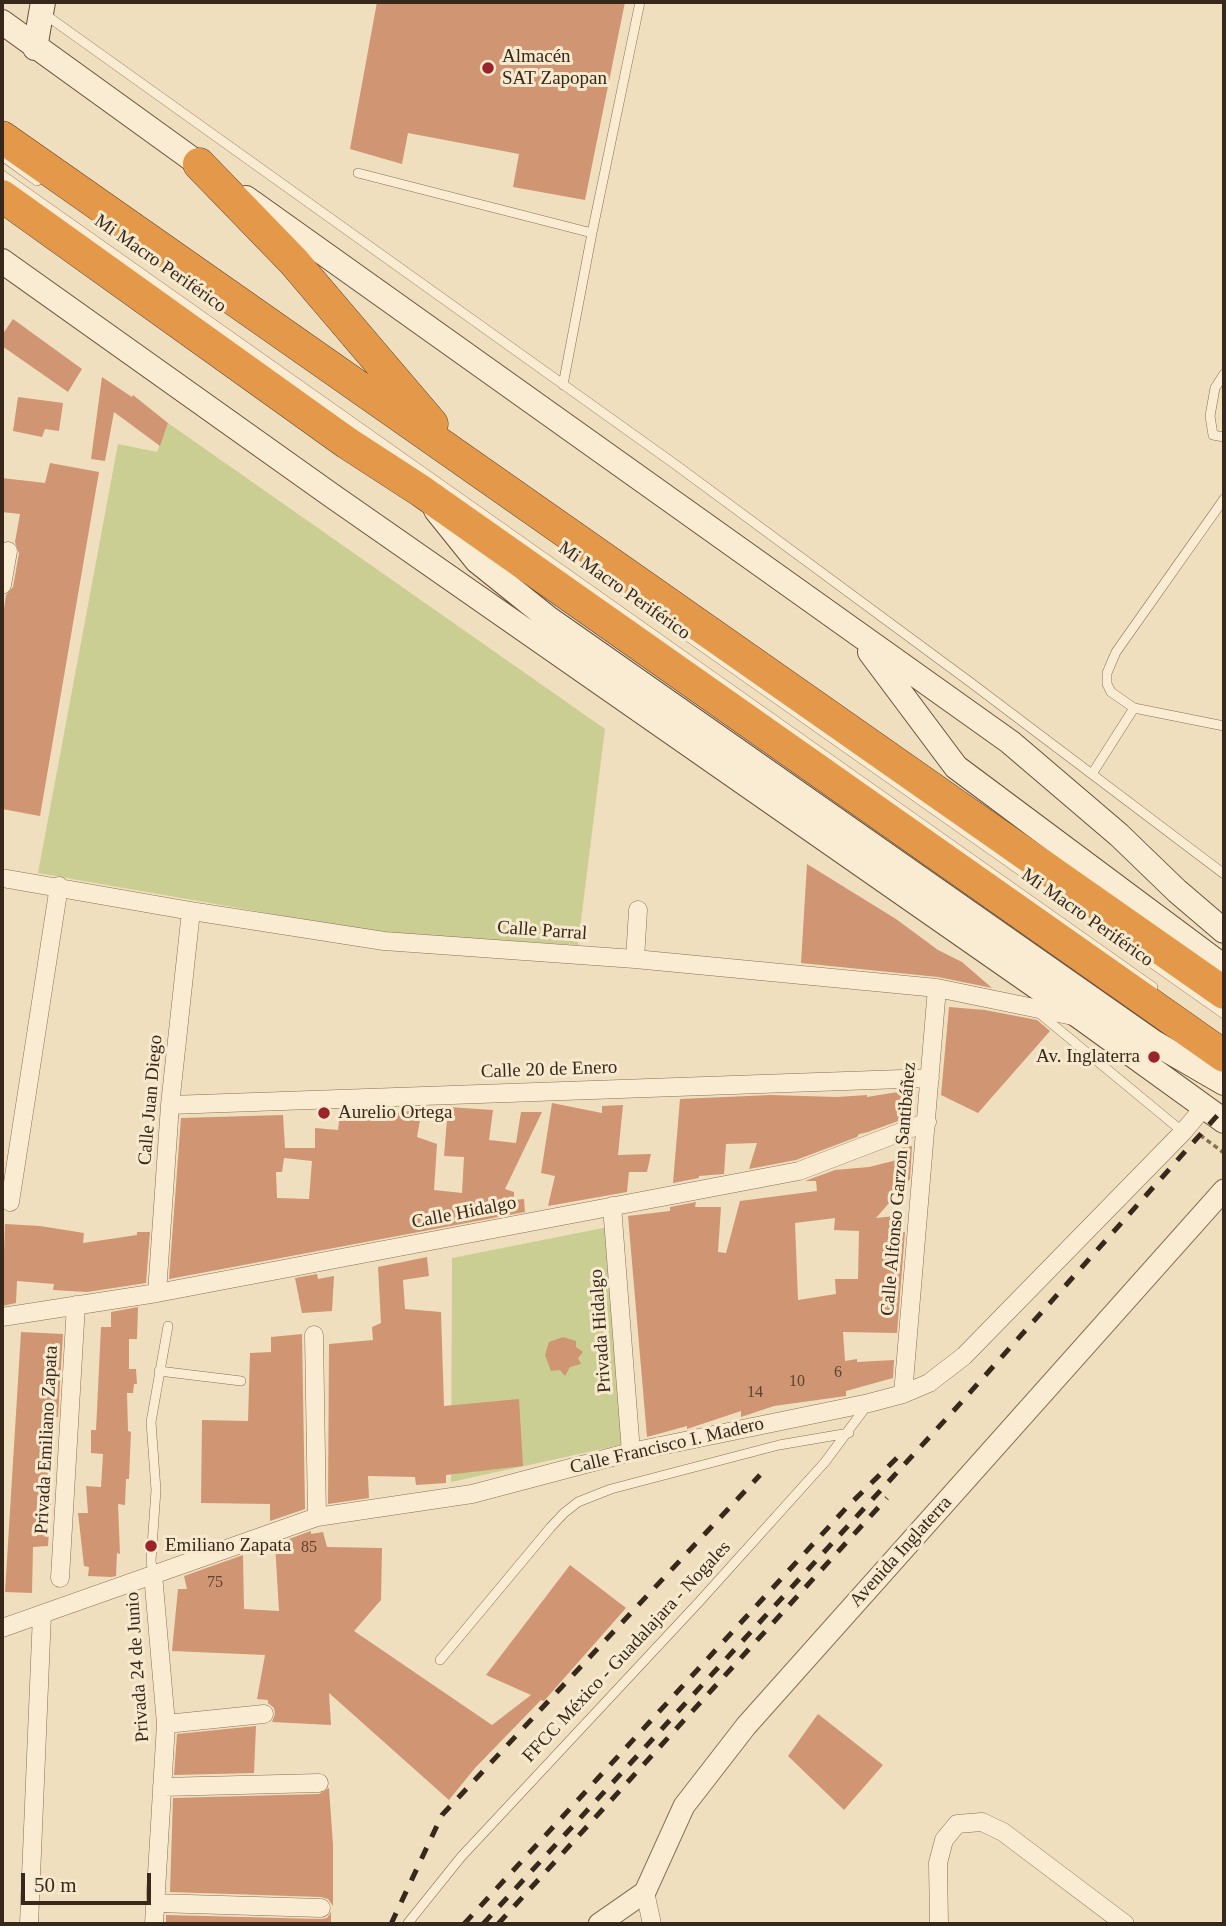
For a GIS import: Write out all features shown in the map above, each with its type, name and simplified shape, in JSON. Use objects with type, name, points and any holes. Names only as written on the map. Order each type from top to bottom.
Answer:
[{"type":"highway","points":[[2,137],[1224,993]]},
{"type":"highway","points":[[199,164],[294,262],[461,457]]},
{"type":"highway","points":[[2,197],[347,443],[421,491],[1218,1051]]},
{"type":"main road","points":[[35,48],[42,7]]},
{"type":"main road","points":[[2,22],[1010,742],[1101,819],[1224,931]]},
{"type":"main road","points":[[2,261],[734,777],[1080,1017],[1214,1114]]},
{"type":"main road","points":[[421,491],[477,561],[548,618],[1154,1043],[1224,1083]]},
{"type":"main road","points":[[857,635],[956,767],[1224,967]]},
{"type":"main road","points":[[666,700],[734,777]]},
{"type":"main road","name":"Calle Francisco I. Madero","points":[[1214,1114],[1224,1083]]},
{"type":"street","points":[[2,585],[8,551]]},
{"type":"street","name":"Calle Parral","points":[[2,877],[191,911],[384,941],[635,959],[937,988],[1080,1017]]},
{"type":"street","points":[[10,1202],[60,886]]},
{"type":"street","points":[[635,959],[638,910]]},
{"type":"street","name":"Calle Juan Diego","points":[[157,1293],[170,1105],[191,911]]},
{"type":"street","name":"Calle Alfonso Garzon Santibáñez","points":[[903,1394],[937,988]]},
{"type":"street","name":"Calle 20 de Enero","points":[[170,1105],[930,1077]]},
{"type":"street","name":"Calle Francisco I. Madero","points":[[2,1628],[317,1517],[472,1494],[631,1452],[869,1403],[903,1394],[929,1383],[964,1356],[1183,1132],[1214,1114]]},
{"type":"street","name":"Calle Hidalgo","points":[[2,1317],[157,1293],[799,1171],[927,1122]]},
{"type":"street","name":"Avenida Inglaterra","points":[[645,1892],[684,1806],[746,1726],[1224,1190]]},
{"type":"street","name":"Privada Hidalgo","points":[[612,1206],[631,1452]]},
{"type":"street","name":"Privada Emiliano Zapata","points":[[60,1578],[76,1305]]},
{"type":"street","points":[[314,1335],[317,1517]]},
{"type":"street","name":"Privada 24 de Junio","points":[[153,1574],[166,1724],[154,1924]]},
{"type":"street","points":[[29,1924],[42,1614]]},
{"type":"street","points":[[166,1724],[264,1714]]},
{"type":"street","points":[[162,1787],[319,1783]]},
{"type":"street","points":[[939,1924],[938,1863],[944,1840],[957,1824],[982,1822],[1003,1832],[1125,1924]]},
{"type":"street","points":[[599,1924],[645,1892],[652,1924]]},
{"type":"street","points":[[156,1903],[321,1908]]},
{"type":"lane","points":[[563,385],[640,2]]},
{"type":"lane","points":[[42,7],[697,481],[1224,874]]},
{"type":"lane","points":[[2,156],[46,187]]},
{"type":"lane","points":[[358,173],[592,233]]},
{"type":"lane","name":"Mi Macro Periférico","points":[[2,175],[1167,997]]},
{"type":"lane","points":[[1224,374],[1215,388],[1210,416],[1213,435],[1224,437]]},
{"type":"lane","points":[[1224,499],[1116,652],[1107,673],[1107,684],[1111,692],[1134,708],[1224,726]]},
{"type":"lane","name":"Mi Macro Periférico","points":[[578,560],[1224,1014]]},
{"type":"lane","points":[[1091,774],[1134,708]]},
{"type":"lane","points":[[1030,1006],[1183,1132]]},
{"type":"lane","points":[[153,1574],[151,1561],[156,1490],[151,1422],[168,1326]]},
{"type":"lane","points":[[159,1371],[241,1381]]},
{"type":"lane","name":"FFCC México - Guadalajara - Nogales","points":[[408,1923],[461,1857],[699,1602],[849,1433],[869,1403]]},
{"type":"lane","points":[[440,1660],[550,1528],[578,1502],[611,1489],[779,1445],[849,1433]]},
{"type":"green space","points":[[168,423],[605,729],[578,945],[381,933],[38,873],[118,444],[157,452]]},
{"type":"green space","points":[[608,1227],[625,1444],[451,1482],[452,1258]]},
{"type":"building","name":"Almacén SAT Zapopan","points":[[377,2],[625,2],[585,200],[513,187],[519,154],[408,133],[402,164],[350,149]]},
{"type":"building","points":[[13,319],[82,369],[68,392],[2,346],[2,335]]},
{"type":"building","points":[[102,377],[132,397],[133,395],[168,423],[160,446],[114,412],[105,461],[91,459]]},
{"type":"building","points":[[18,397],[63,403],[59,431],[45,429],[42,437],[13,431]]},
{"type":"building","points":[[50,463],[99,472],[40,816],[2,809],[2,622],[6,595],[13,587],[19,553],[15,542],[20,514],[2,512],[2,478],[45,483]]},
{"type":"building","points":[[807,864],[896,919],[938,950],[962,962],[992,988],[938,977],[801,963]]},
{"type":"building","points":[[949,1007],[985,1010],[1037,1020],[1050,1031],[978,1113],[941,1095]]},
{"type":"building","points":[[910,1090],[909,1117],[796,1160],[749,1169],[757,1143],[726,1144],[724,1174],[699,1176],[673,1183],[680,1099],[771,1095],[867,1097]]},
{"type":"building","points":[[552,1103],[602,1113],[602,1106],[623,1105],[618,1155],[651,1154],[647,1172],[629,1172],[627,1192],[548,1206],[555,1176],[541,1173]]},
{"type":"building","points":[[448,1107],[493,1110],[489,1140],[516,1143],[521,1112],[542,1112],[505,1189],[514,1192],[514,1200],[524,1199],[525,1212],[169,1279],[181,1118],[283,1115],[285,1148],[315,1148],[315,1128],[338,1130],[340,1114],[383,1115],[422,1109],[417,1137],[437,1144],[434,1190],[462,1193],[464,1157],[444,1156]],"holes":[[[284,1158],[312,1161],[309,1199],[277,1198],[276,1172],[282,1172]]]},
{"type":"building","points":[[912,1146],[910,1179],[876,1218],[895,1216],[895,1233],[905,1232],[897,1333],[843,1332],[845,1361],[894,1360],[893,1378],[846,1391],[846,1396],[774,1406],[741,1417],[741,1411],[687,1429],[687,1426],[647,1437],[628,1216],[670,1211],[670,1207],[696,1202],[695,1207],[721,1207],[718,1252],[726,1253],[740,1201],[817,1191],[816,1181],[805,1181],[835,1170],[869,1167],[901,1159],[901,1148]],"holes":[[[835,1218],[834,1230],[859,1231],[858,1279],[835,1279],[836,1294],[798,1300],[795,1223]]]},
{"type":"building","points":[[5,1224],[84,1233],[83,1243],[137,1235],[137,1232],[150,1232],[146,1283],[87,1292],[53,1290],[54,1284],[17,1281],[16,1303],[2,1306]]},
{"type":"building","points":[[427,1257],[429,1276],[403,1280],[405,1309],[441,1312],[444,1406],[519,1399],[523,1466],[446,1475],[446,1483],[416,1485],[415,1477],[368,1476],[369,1498],[328,1504],[329,1344],[373,1340],[372,1327],[381,1323],[378,1267]]},
{"type":"building","points":[[317,1274],[318,1279],[334,1276],[332,1311],[302,1313],[295,1278]]},
{"type":"building","points":[[138,1307],[137,1339],[129,1339],[129,1369],[136,1369],[137,1384],[134,1384],[133,1393],[127,1393],[128,1431],[131,1432],[129,1479],[126,1479],[125,1505],[118,1504],[120,1554],[117,1553],[116,1576],[88,1576],[89,1567],[84,1566],[78,1513],[88,1513],[86,1486],[101,1487],[103,1454],[91,1453],[91,1430],[96,1430],[101,1327],[111,1327],[111,1312]]},
{"type":"building","points":[[21,1332],[63,1334],[58,1417],[51,1417],[48,1546],[33,1547],[32,1593],[5,1592]]},
{"type":"building","points":[[302,1334],[305,1509],[270,1521],[270,1504],[201,1503],[202,1420],[248,1421],[250,1353],[271,1352],[271,1337]]},
{"type":"building","points":[[563,1337],[576,1341],[576,1347],[583,1352],[578,1358],[581,1364],[570,1367],[565,1376],[560,1370],[551,1371],[545,1355],[549,1342]]},
{"type":"building","points":[[311,1531],[311,1534],[323,1532],[327,1547],[382,1548],[381,1600],[354,1631],[492,1725],[531,1695],[486,1675],[570,1565],[626,1608],[544,1701],[541,1700],[475,1768],[449,1800],[329,1693],[331,1725],[272,1722],[274,1708],[268,1700],[257,1699],[265,1655],[172,1651],[178,1589],[187,1589],[184,1576],[243,1555],[244,1609],[279,1611],[275,1544]]},
{"type":"building","points":[[818,1714],[883,1765],[844,1810],[788,1756]]},
{"type":"building","points":[[256,1726],[254,1773],[174,1775],[177,1734]]},
{"type":"building","points":[[329,1788],[333,1906],[328,1899],[321,1897],[170,1892],[173,1798],[319,1794]]},
{"type":"building","points":[[331,1912],[331,1924],[166,1924],[166,1915],[321,1919],[327,1918]]},
{"type":"railway","points":[[483,1924],[957,1407],[1224,1108]]},
{"type":"railway","points":[[464,1924],[848,1506],[903,1452]]},
{"type":"railway","points":[[391,1924],[442,1815],[760,1475]]},
{"type":"railway","points":[[498,1924],[887,1498]]},
{"type":"place","name":"Almacén SAT Zapopan","points":[[488,68]]},
{"type":"place","name":"Av. Inglaterra","points":[[1154,1057]]},
{"type":"place","name":"Aurelio Ortega","points":[[324,1113]]},
{"type":"place","name":"Emiliano Zapata","points":[[151,1546]]}]
